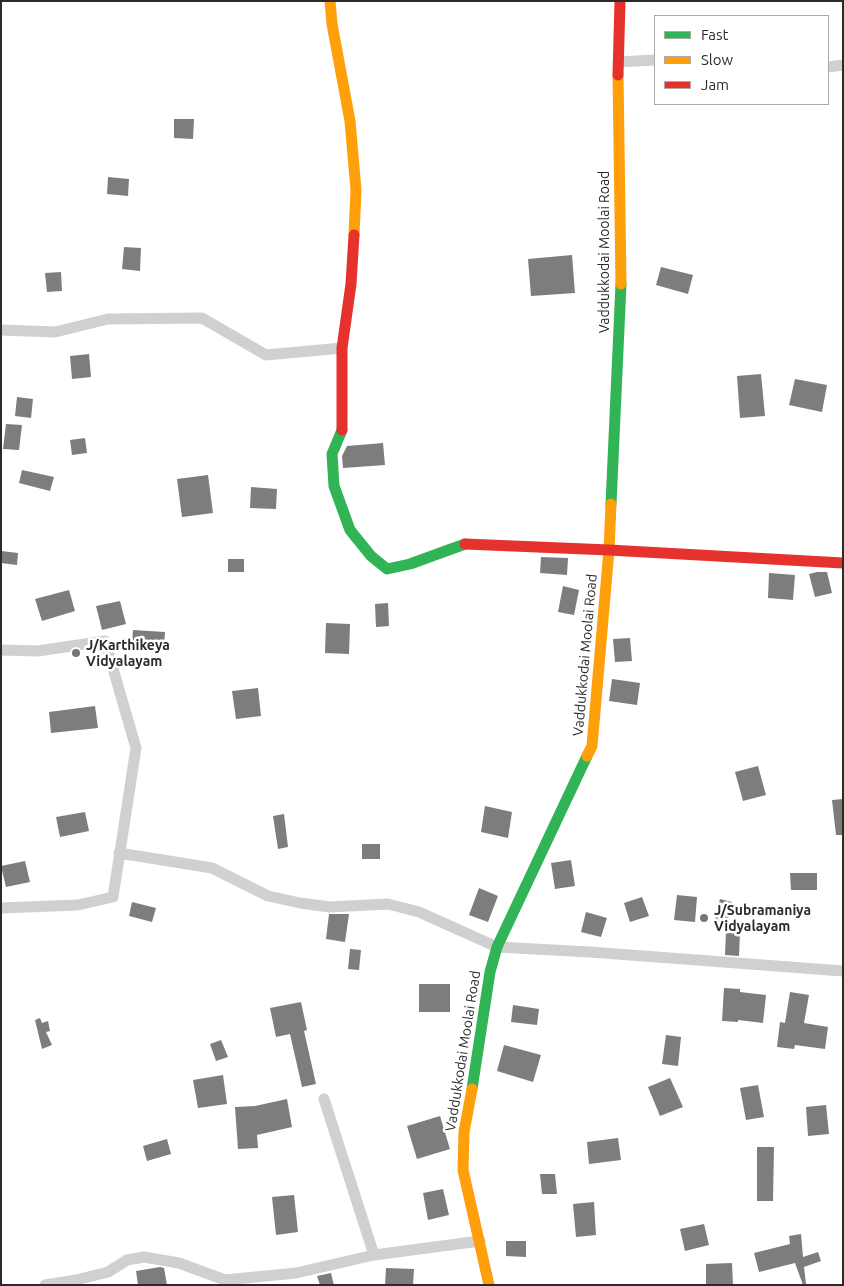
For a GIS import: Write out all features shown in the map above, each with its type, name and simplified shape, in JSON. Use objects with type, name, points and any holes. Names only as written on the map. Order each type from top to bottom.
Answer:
[{"type":"street","points":[[330,1],[332,24],[350,121],[356,190],[351,284],[342,348],[342,432],[332,454],[334,486],[350,530],[370,556],[387,569],[410,564],[463,544],[843,562]]},
{"type":"street","name":"Vaddukkodai Moolai Road","points":[[490,1285],[463,1170],[464,1132],[488,981],[497,946],[592,746],[609,550],[621,282],[618,62],[620,1]]},
{"type":"street","points":[[618,62],[654,60]]},
{"type":"street","points":[[829,67],[843,65]]},
{"type":"street","points":[[1,330],[55,332],[108,319],[202,318],[266,355],[342,348]]},
{"type":"street","points":[[1,650],[38,651],[106,641],[136,748],[113,897],[78,905],[1,908]]},
{"type":"street","points":[[119,853],[212,868],[268,896],[300,904],[330,907],[388,904],[419,912],[497,946],[843,971]]},
{"type":"street","points":[[324,1098],[374,1255]]},
{"type":"street","points":[[45,1285],[108,1272],[127,1260],[144,1257],[179,1263],[225,1280],[296,1273],[374,1255],[480,1241]]},
{"type":"building","points":[[174,119],[194,119],[193,139],[174,138]]},
{"type":"building","points":[[108,177],[129,179],[128,196],[107,194]]},
{"type":"building","points":[[124,247],[141,248],[140,271],[122,269]]},
{"type":"building","points":[[572,255],[575,293],[531,296],[528,259]]},
{"type":"building","points":[[661,267],[693,275],[688,294],[656,285]]},
{"type":"building","points":[[61,272],[62,291],[47,292],[45,273]]},
{"type":"building","points":[[89,354],[91,377],[72,379],[70,356]]},
{"type":"building","points":[[761,374],[765,416],[740,418],[737,376]]},
{"type":"building","points":[[795,379],[827,385],[822,412],[789,405]]},
{"type":"building","points":[[17,397],[33,399],[31,418],[15,416]]},
{"type":"building","points":[[6,424],[22,425],[19,450],[3,449]]},
{"type":"building","points":[[85,438],[87,453],[72,455],[70,440]]},
{"type":"building","points":[[383,443],[385,465],[343,468],[342,456],[347,446]]},
{"type":"building","points":[[22,470],[54,477],[50,491],[19,483]]},
{"type":"building","points":[[208,475],[213,513],[182,517],[177,479]]},
{"type":"building","points":[[251,487],[277,489],[276,509],[250,508]]},
{"type":"building","points":[[1,551],[18,553],[17,565],[1,563]]},
{"type":"building","points":[[541,557],[568,558],[567,575],[540,573]]},
{"type":"building","points":[[228,559],[244,559],[244,572],[228,572]]},
{"type":"building","points":[[827,572],[832,593],[815,597],[809,574]]},
{"type":"building","points":[[769,573],[795,575],[793,600],[768,598]]},
{"type":"building","points":[[563,586],[579,590],[574,615],[558,612]]},
{"type":"building","points":[[69,590],[75,611],[42,621],[35,599]]},
{"type":"building","points":[[120,601],[126,624],[102,630],[96,606]]},
{"type":"building","points":[[388,603],[389,626],[376,627],[375,604]]},
{"type":"building","points":[[326,623],[350,624],[349,654],[325,653]]},
{"type":"building","points":[[133,630],[165,632],[164,646],[132,643]]},
{"type":"building","points":[[630,638],[632,661],[615,662],[613,639]]},
{"type":"building","points":[[612,679],[640,683],[637,705],[609,701]]},
{"type":"building","points":[[258,688],[261,716],[236,719],[232,691]]},
{"type":"building","points":[[95,706],[98,728],[51,733],[49,712]]},
{"type":"building","points":[[758,766],[766,795],[743,801],[735,772]]},
{"type":"building","points":[[843,799],[843,835],[836,835],[832,800]]},
{"type":"building","points":[[485,806],[512,812],[508,838],[481,832]]},
{"type":"building","points":[[85,812],[89,831],[60,837],[56,817]]},
{"type":"building","points":[[284,814],[288,847],[278,849],[273,816]]},
{"type":"building","points":[[362,844],[380,844],[380,859],[362,859]]},
{"type":"building","points":[[571,860],[575,886],[555,889],[551,863]]},
{"type":"building","points":[[25,861],[30,882],[6,887],[1,866]]},
{"type":"building","points":[[790,873],[817,873],[817,890],[791,890]]},
{"type":"building","points":[[479,888],[498,896],[488,922],[469,915]]},
{"type":"building","points":[[677,895],[697,897],[695,922],[674,920]]},
{"type":"building","points":[[642,897],[649,916],[630,922],[624,903]]},
{"type":"building","points":[[720,899],[732,902],[726,927],[714,924]]},
{"type":"building","points":[[132,902],[156,908],[152,922],[129,916]]},
{"type":"building","points":[[586,912],[607,918],[601,937],[581,932]]},
{"type":"building","points":[[329,914],[349,914],[345,942],[326,939]]},
{"type":"building","points":[[726,931],[740,932],[739,956],[725,955]]},
{"type":"building","points":[[350,949],[361,950],[359,970],[348,969]]},
{"type":"building","points":[[419,984],[450,984],[450,1012],[419,1012]]},
{"type":"building","points":[[724,988],[740,989],[740,992],[766,995],[763,1023],[738,1020],[738,1022],[722,1021]]},
{"type":"building","points":[[790,992],[809,995],[804,1023],[828,1027],[825,1049],[795,1045],[794,1049],[777,1047],[780,1022],[785,1023]]},
{"type":"building","points":[[301,1002],[307,1030],[304,1031],[316,1084],[302,1087],[290,1034],[276,1037],[270,1008]]},
{"type":"building","points":[[513,1005],[539,1009],[537,1025],[511,1022]]},
{"type":"building","points":[[40,1018],[42,1023],[48,1021],[50,1031],[46,1032],[52,1045],[42,1049],[35,1020]]},
{"type":"building","points":[[666,1035],[681,1037],[678,1066],[662,1064]]},
{"type":"building","points":[[221,1040],[228,1057],[216,1061],[210,1044]]},
{"type":"building","points":[[504,1045],[541,1055],[533,1082],[497,1071]]},
{"type":"building","points":[[223,1075],[227,1104],[198,1108],[193,1080]]},
{"type":"building","points":[[670,1078],[683,1107],[660,1116],[648,1087]]},
{"type":"building","points":[[758,1085],[764,1117],[746,1120],[740,1088]]},
{"type":"building","points":[[287,1099],[292,1127],[257,1135],[258,1148],[238,1149],[235,1107],[255,1106]]},
{"type":"building","points":[[826,1105],[829,1134],[808,1136],[806,1107]]},
{"type":"building","points":[[440,1116],[450,1149],[417,1159],[407,1126]]},
{"type":"building","points":[[618,1138],[621,1160],[589,1164],[587,1142]]},
{"type":"building","points":[[167,1139],[171,1154],[147,1161],[143,1146]]},
{"type":"building","points":[[757,1147],[774,1147],[773,1201],[757,1201]]},
{"type":"building","points":[[540,1174],[555,1174],[557,1194],[542,1194]]},
{"type":"building","points":[[443,1189],[449,1215],[428,1220],[423,1193]]},
{"type":"building","points":[[294,1195],[298,1232],[276,1235],[272,1197]]},
{"type":"building","points":[[594,1202],[596,1235],[576,1237],[573,1204]]},
{"type":"building","points":[[704,1224],[709,1245],[685,1251],[680,1229]]},
{"type":"building","points":[[801,1234],[803,1257],[818,1252],[821,1261],[804,1267],[806,1284],[803,1285],[795,1263],[759,1272],[754,1253],[790,1244],[789,1236]]},
{"type":"building","points":[[506,1241],[526,1241],[526,1257],[506,1256]]},
{"type":"building","points":[[732,1263],[733,1285],[706,1285],[706,1264]]},
{"type":"building","points":[[164,1268],[167,1285],[138,1285],[136,1271]]},
{"type":"building","points":[[386,1268],[414,1269],[413,1285],[385,1285]]},
{"type":"building","points":[[331,1273],[334,1285],[320,1285],[317,1276]]},
{"type":"traffic: fast","points":[[611,504],[621,284]]},
{"type":"traffic: fast","points":[[342,430],[332,454],[334,486],[350,530],[371,556],[387,569],[410,564],[465,544]]},
{"type":"traffic: fast","points":[[472,1089],[490,972],[497,947],[587,756]]},
{"type":"traffic: slow","points":[[330,1],[332,24],[350,121],[356,190],[354,235]]},
{"type":"traffic: slow","points":[[618,75],[621,284]]},
{"type":"traffic: slow","points":[[587,756],[592,746],[609,550],[611,504]]},
{"type":"traffic: slow","points":[[472,1089],[464,1132],[463,1170],[489,1285]]},
{"type":"traffic: jam","points":[[618,75],[620,1]]},
{"type":"traffic: jam","points":[[342,430],[342,348],[351,284],[354,235]]},
{"type":"traffic: jam","points":[[465,544],[843,563]]},
{"type":"place","name":"J/Karthikeya Vidyalayam","points":[[76,653]]},
{"type":"place","name":"J/Subramaniya Vidyalayam","points":[[704,918]]}]
